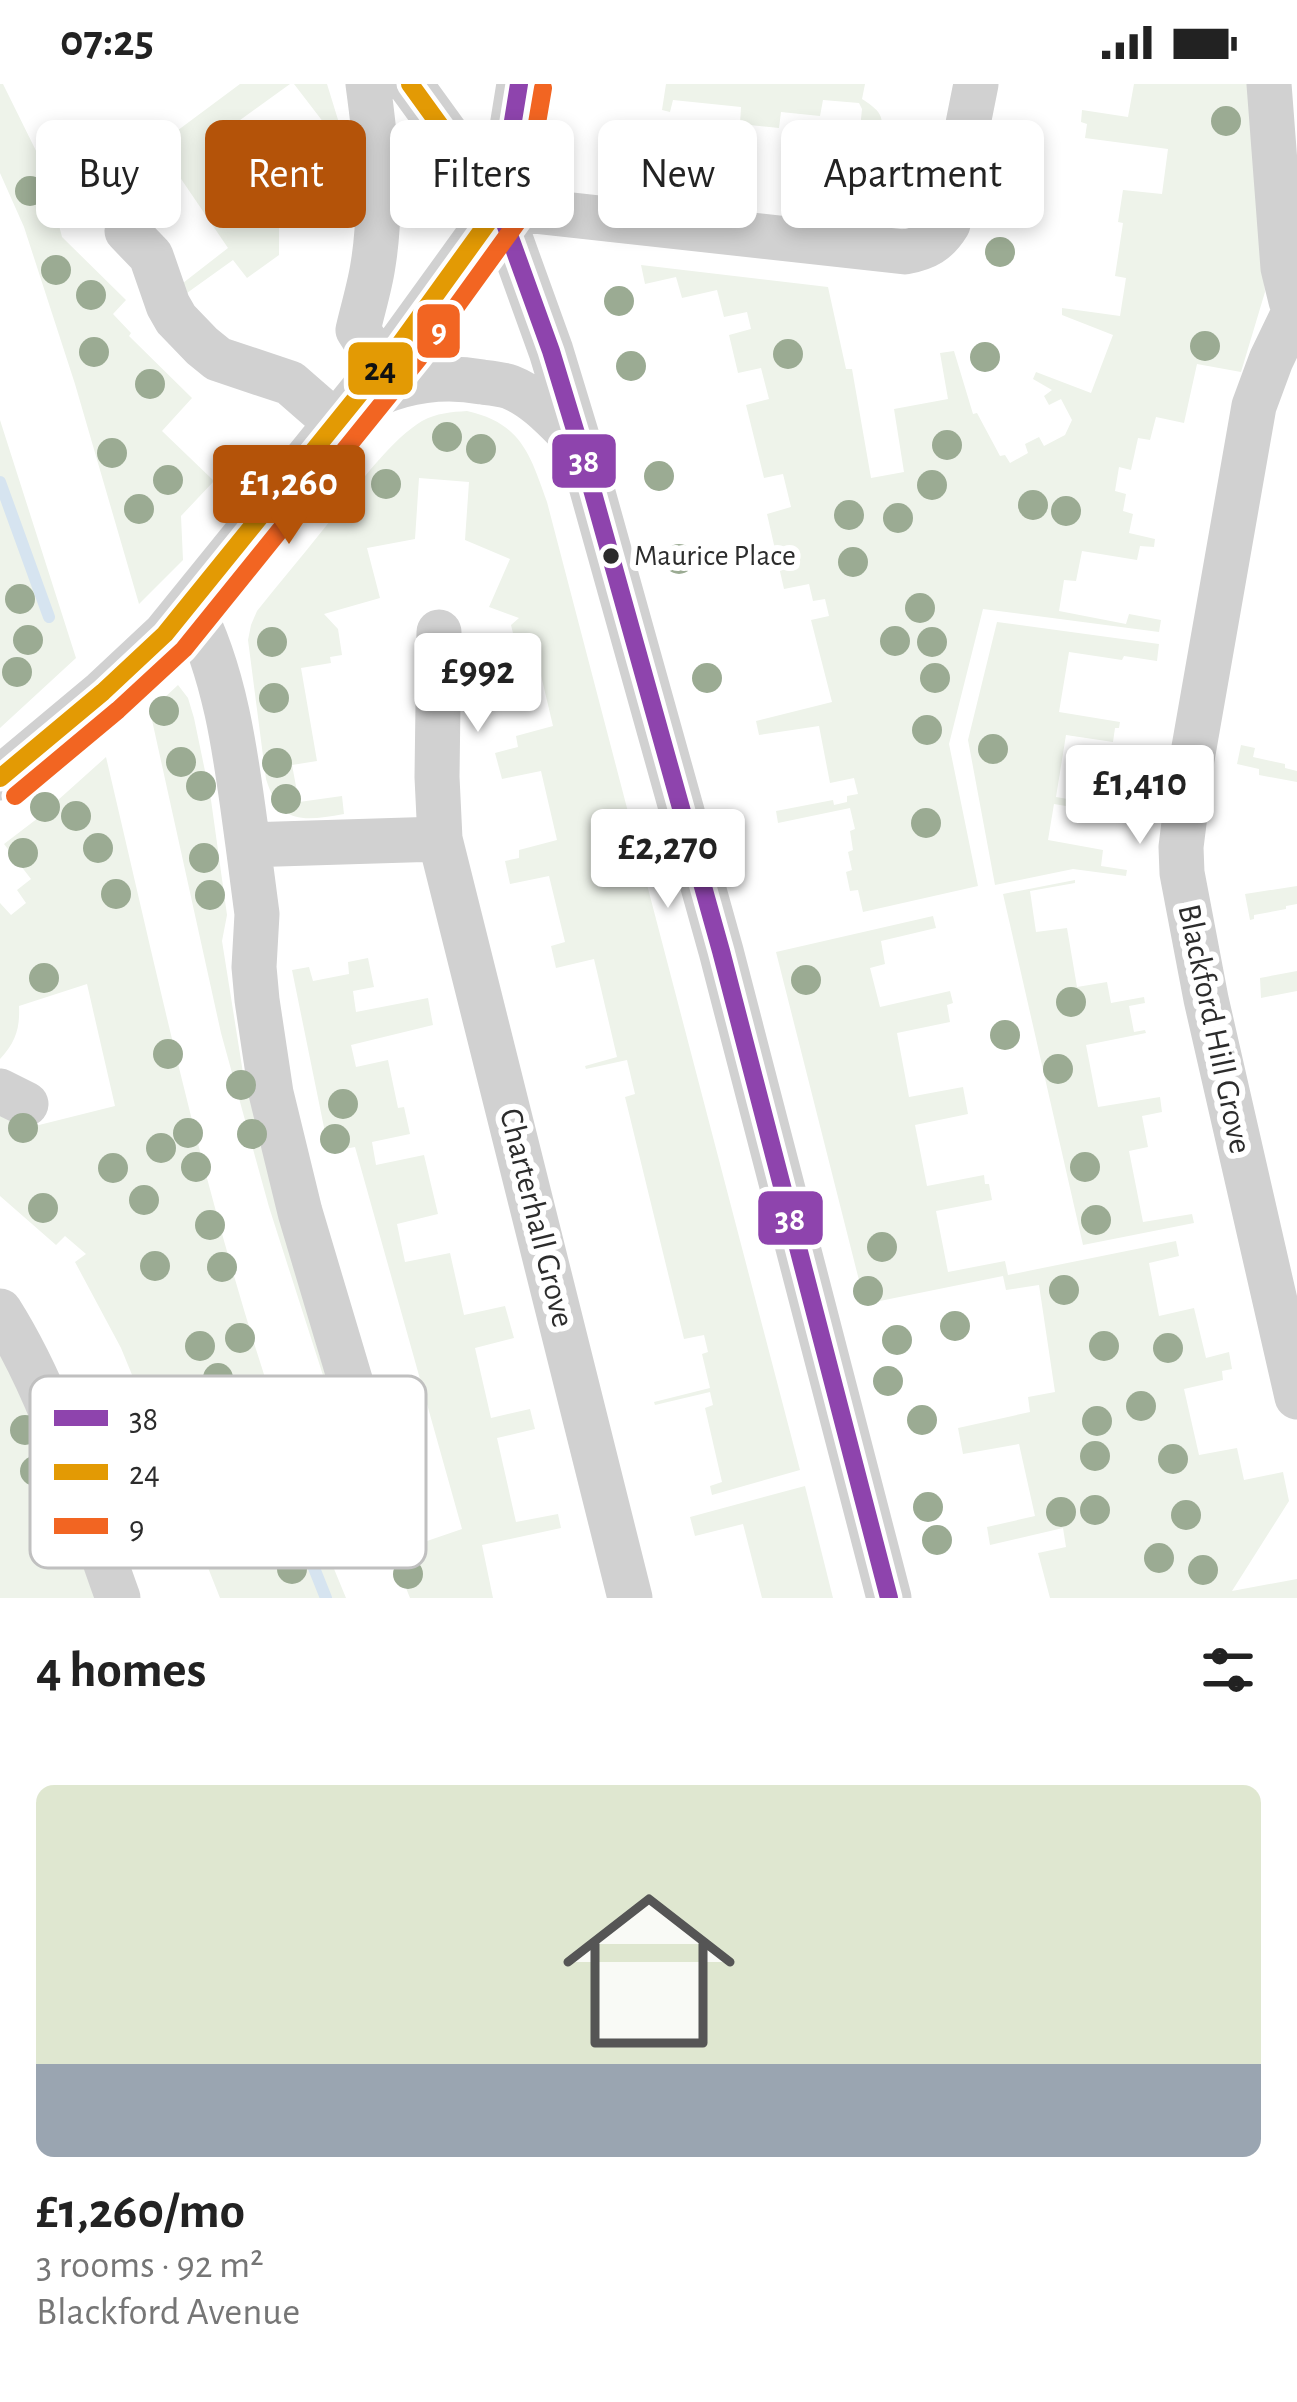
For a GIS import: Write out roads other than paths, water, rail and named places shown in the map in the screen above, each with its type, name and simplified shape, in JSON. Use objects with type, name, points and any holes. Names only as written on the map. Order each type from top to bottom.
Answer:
[{"type":"street","points":[[368,84],[377,222],[373,268],[358,330],[381,366]]},
{"type":"street","points":[[410,84],[436,120]]},
{"type":"street","points":[[513,120],[519,84]]},
{"type":"street","points":[[574,215],[905,252],[929,245],[948,224],[976,84]]},
{"type":"street","points":[[1269,84],[1283,268],[1296,311]]},
{"type":"street","points":[[0,778],[177,620],[400,344],[484,228]]},
{"type":"street","points":[[507,228],[579,443],[721,951],[889,1598]]},
{"type":"street","points":[[128,231],[151,256],[176,319],[202,346],[218,358],[290,382],[342,417]]},
{"type":"street","name":"Blackford Hill Grove","points":[[1296,311],[1254,406],[1192,759],[1181,848],[1205,998],[1297,1397]]},
{"type":"street","points":[[342,417],[383,389],[407,382],[468,380],[509,387],[545,409],[579,443]]},
{"type":"street","points":[[177,620],[206,636],[220,690],[248,845],[256,914],[257,1000],[272,1093],[300,1212],[349,1376]]},
{"type":"street","name":"Charterhall Grove","points":[[439,632],[440,839],[630,1598]]},
{"type":"street","points":[[248,845],[440,839]]},
{"type":"street","points":[[0,1311],[34,1376]]},
{"type":"street","points":[[107,1568],[118,1598]]},
{"type":"waterway","points":[[0,482],[49,617]]},
{"type":"waterway","points":[[314,1568],[326,1598]]},
{"type":"place","name":"Maurice Place","points":[[611,556]]}]
